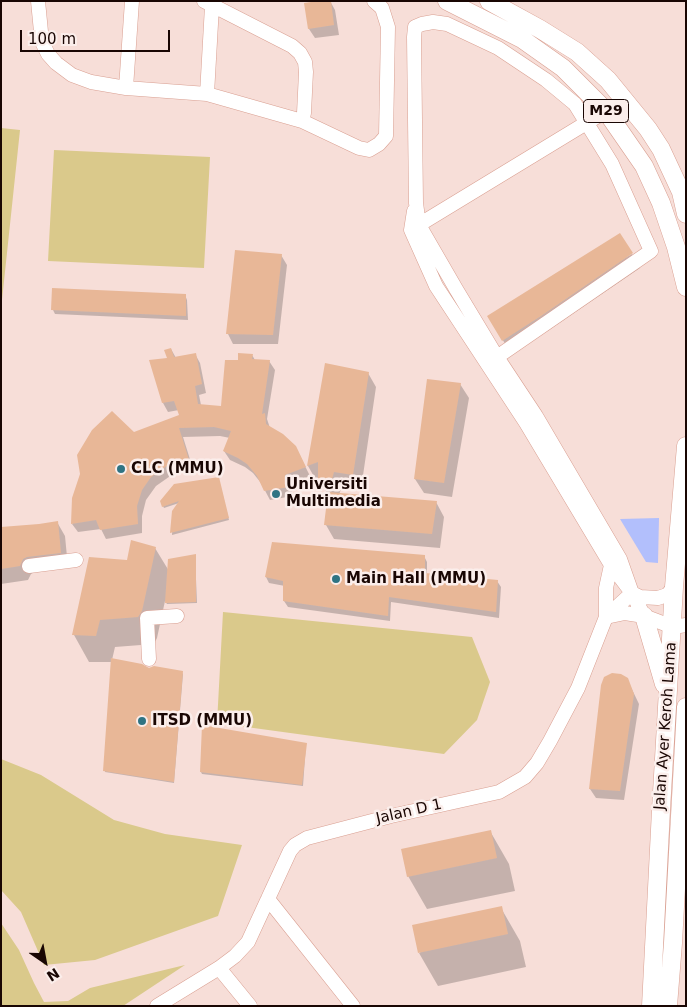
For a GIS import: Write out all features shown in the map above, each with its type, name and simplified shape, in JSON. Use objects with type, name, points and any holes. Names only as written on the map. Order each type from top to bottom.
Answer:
[{"type":"main road","name":"M29","points":[[447,1],[522,39],[563,68],[606,112],[644,166],[661,203],[676,247],[686,287]]},
{"type":"main road","name":"M29","points":[[489,1],[577,52],[608,80],[648,128],[661,149],[681,192],[686,214]]},
{"type":"main road","points":[[606,112],[610,104],[611,92],[608,80]]},
{"type":"main road","name":"Jalan Ayer Keroh Lama","points":[[651,1006],[668,697],[679,626],[674,588],[686,446]]},
{"type":"main road","points":[[644,616],[668,697]]},
{"type":"main road","name":"Jalan Ayer Keroh Lama","points":[[668,1006],[681,874],[686,707]]},
{"type":"main road","points":[[656,932],[662,912],[662,893],[665,882],[681,874],[668,864],[665,856],[666,821],[661,810]]},
{"type":"street","points":[[38,1],[42,42],[48,54],[56,63],[72,74],[91,82],[126,88],[207,94],[302,122],[359,148],[369,150],[379,144],[386,136],[388,26],[382,8],[374,1]]},
{"type":"street","points":[[126,88],[132,1]]},
{"type":"street","points":[[207,94],[208,4],[292,46],[300,54],[305,62],[306,72],[302,122]]},
{"type":"street","points":[[498,357],[651,251],[612,164],[575,104],[554,86],[498,48],[447,24],[433,22],[419,25],[415,27],[414,36],[415,227],[443,298],[526,423],[611,565],[632,593],[640,597],[658,598],[667,595],[674,588]]},
{"type":"street","points":[[415,227],[606,112]]},
{"type":"street","points":[[415,227],[536,416],[620,559],[632,593],[644,616]]},
{"type":"street","points":[[30,566],[76,560]]},
{"type":"street","points":[[611,565],[606,588],[606,617],[625,613],[644,616],[679,626]]},
{"type":"street","name":"Jalan D 1","points":[[157,1006],[219,968],[235,956],[248,942],[290,851],[301,841],[392,816],[499,792],[525,777],[542,756],[578,688],[606,617],[632,593]]},
{"type":"street","points":[[149,659],[147,618],[177,616]]},
{"type":"street","points":[[268,899],[353,1006]]},
{"type":"street","points":[[219,968],[250,1006]]},
{"type":"shaded area","points":[[1,128],[20,130],[2,300],[1,300]]},
{"type":"shaded area","points":[[54,150],[210,157],[204,268],[48,261]]},
{"type":"shaded area","points":[[223,612],[472,637],[490,682],[477,720],[444,754],[217,723]]},
{"type":"shaded area","points":[[1,759],[41,775],[114,820],[165,834],[242,845],[218,916],[95,960],[44,965],[21,912],[1,890]]},
{"type":"shaded area","points":[[1,923],[19,950],[44,1002],[68,1001],[90,988],[185,965],[123,1006],[1,1006]]},
{"type":"water","points":[[659,518],[658,563],[646,562],[620,519]]},
{"type":"building","points":[[331,1],[334,25],[308,29],[304,3]]},
{"type":"building","points":[[620,233],[633,253],[502,341],[487,316]]},
{"type":"building","points":[[235,250],[282,254],[273,335],[226,334]]},
{"type":"building","points":[[52,288],[186,294],[186,316],[51,310]]},
{"type":"building","points":[[171,348],[174,357],[196,353],[202,384],[195,386],[198,404],[221,406],[225,360],[238,360],[238,353],[253,354],[252,359],[270,360],[262,414],[265,413],[266,424],[283,434],[296,446],[306,467],[285,475],[289,487],[264,491],[257,476],[247,464],[223,451],[231,431],[214,427],[179,428],[189,460],[171,463],[151,477],[142,490],[137,506],[138,524],[100,530],[96,520],[71,524],[72,498],[80,474],[77,455],[92,430],[112,411],[134,432],[179,415],[174,401],[162,403],[149,360],[167,358],[164,350]]},
{"type":"building","points":[[325,363],[369,372],[353,475],[334,472],[332,479],[318,479],[318,462],[307,466]]},
{"type":"building","points":[[427,379],[461,383],[444,483],[414,479]]},
{"type":"building","points":[[219,477],[229,518],[170,533],[172,511],[179,501],[162,507],[160,501],[174,484]]},
{"type":"building","points":[[328,492],[437,501],[432,534],[324,525]]},
{"type":"building","points":[[58,521],[61,553],[27,557],[23,559],[20,566],[1,569],[1,527]]},
{"type":"building","points":[[131,540],[156,547],[142,611],[138,617],[100,620],[96,636],[72,635],[89,557],[127,560]]},
{"type":"building","name":"Main Hall (MMU)","points":[[272,542],[425,555],[425,573],[498,580],[496,612],[389,597],[388,616],[283,601],[283,581],[265,577]]},
{"type":"building","points":[[196,554],[196,602],[165,603],[168,559]]},
{"type":"building","name":"ITSD (MMU)","points":[[111,658],[142,664],[149,668],[154,666],[183,671],[174,782],[103,771]]},
{"type":"building","points":[[612,673],[621,674],[628,678],[634,694],[620,791],[589,789],[601,685],[604,677]]},
{"type":"building","points":[[202,725],[307,743],[302,785],[200,772]]},
{"type":"building","points":[[491,830],[497,858],[407,877],[401,849]]},
{"type":"building","points":[[502,906],[508,934],[418,953],[412,925]]},
{"type":"place","name":"CLC (MMU)","points":[[121,469]]},
{"type":"place","name":"Universiti Multimedia","points":[[276,494]]},
{"type":"place","name":"Main Hall (MMU)","points":[[336,579]]},
{"type":"place","name":"ITSD (MMU)","points":[[142,721]]}]
